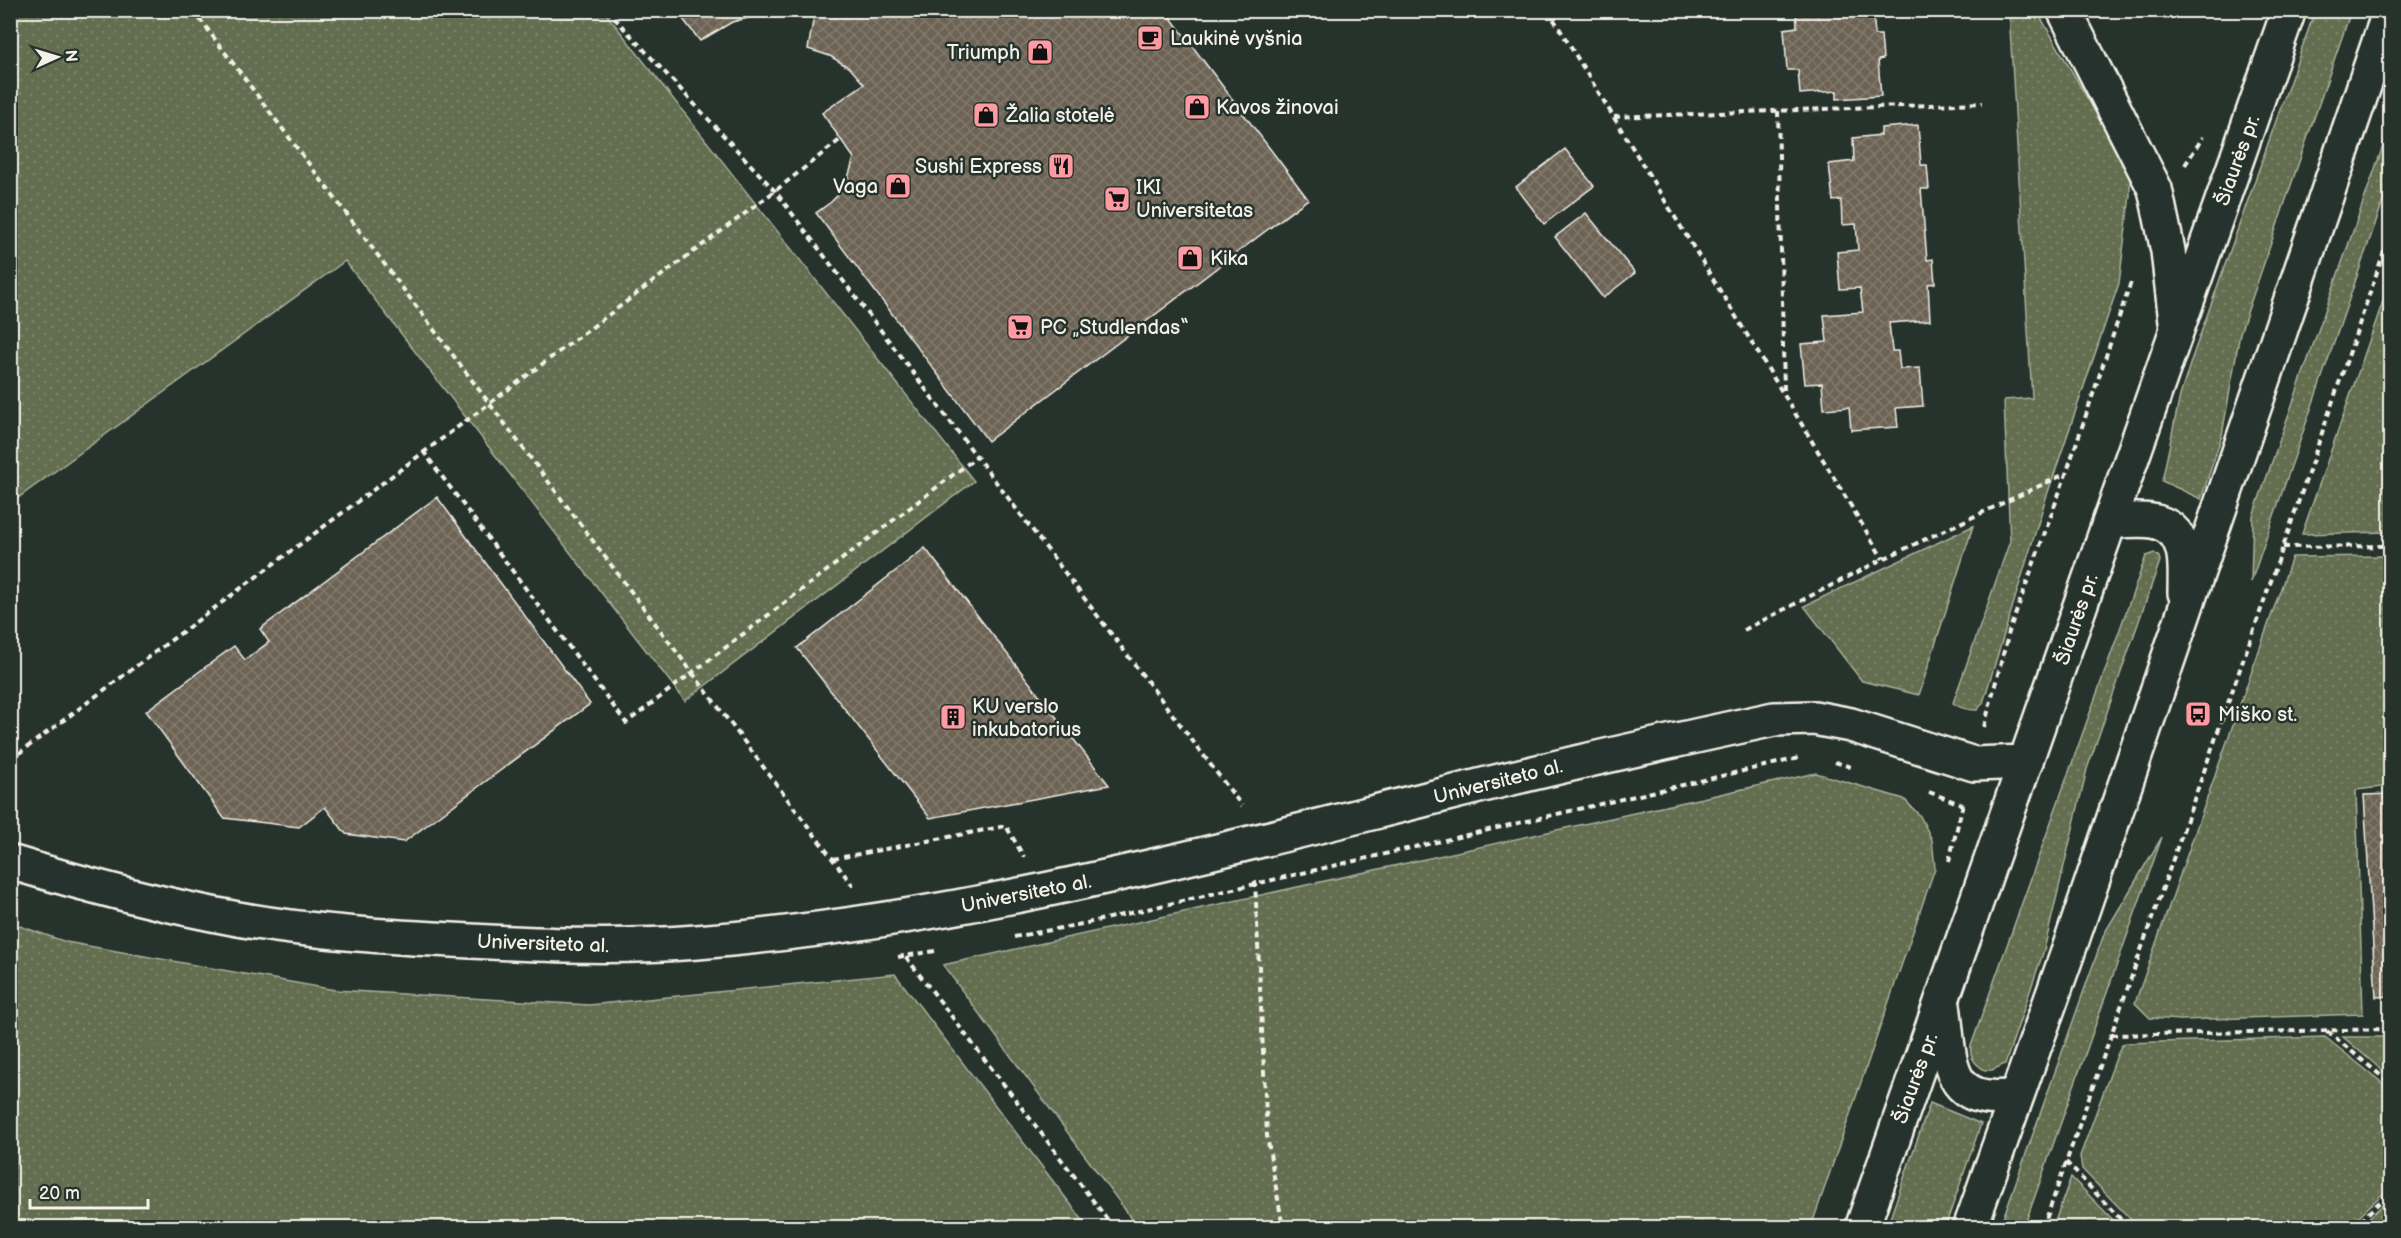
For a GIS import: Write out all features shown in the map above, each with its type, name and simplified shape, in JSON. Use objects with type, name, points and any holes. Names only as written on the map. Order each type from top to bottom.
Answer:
[{"type":"main road","points":[[2064,10],[2156,189],[2168,251],[2176,329]]},
{"type":"main road","name":"Šiaurės pr.","points":[[1862,1227],[2289,10]]},
{"type":"main road","points":[[1970,1227],[2185,613],[2390,10]]},
{"type":"main road","points":[[2362,90],[2391,67]]},
{"type":"main road","points":[[2110,522],[2153,520],[2166,525],[2176,536],[2184,554],[2185,613]]},
{"type":"main road","name":"Universiteto al.","points":[[10,862],[91,887],[242,920],[405,938],[558,946],[629,946],[697,942],[878,919],[1044,891],[1268,840],[1533,772],[1774,719],[1814,718],[1851,725],[1974,764],[2026,762]]},
{"type":"main road","points":[[1942,1001],[1952,1067],[1958,1084],[1981,1097],[1996,1099],[2016,1096]]},
{"type":"path","points":[[193,10],[691,673],[1113,1227]]},
{"type":"path","points":[[607,10],[775,191],[1268,840],[1254,884],[1267,1136],[1283,1227]]},
{"type":"path","points":[[1548,10],[1883,559]]},
{"type":"path","points":[[1613,117],[1982,103]]},
{"type":"path","points":[[1778,111],[1784,395]]},
{"type":"path","points":[[2156,189],[2178,175],[2206,132]]},
{"type":"path","points":[[10,760],[488,402],[775,191],[841,139]]},
{"type":"path","points":[[2043,1227],[2391,234]]},
{"type":"path","points":[[1949,862],[2009,632],[2066,474],[2133,276]]},
{"type":"path","points":[[423,451],[626,723],[978,456]]},
{"type":"path","points":[[1744,630],[1883,559],[2066,474]]},
{"type":"path","points":[[2283,547],[2391,546]]},
{"type":"path","points":[[833,859],[1006,826],[1044,891]]},
{"type":"path","points":[[2111,1035],[2391,1029]]},
{"type":"path","points":[[2327,1031],[2391,1083]]},
{"type":"path","points":[[2066,1162],[2129,1227]]},
{"type":"path","points":[[2353,1227],[2391,1192]]},
{"type":"green space","points":[[11,10],[604,11],[974,481],[685,701],[345,261],[11,503]]},
{"type":"green space","points":[[2009,11],[2037,11],[2130,172],[2130,195],[2119,283],[2044,504],[1983,703],[1977,710],[1974,710],[1962,708],[1953,703],[2010,541],[2004,400],[2032,398]]},
{"type":"green space","points":[[2315,11],[2351,11],[2240,333],[2222,435],[2201,499],[2162,481],[2180,396]]},
{"type":"green space","points":[[2390,126],[2390,181],[2251,582],[2253,516]]},
{"type":"green space","points":[[2390,281],[2390,532],[2302,534]]},
{"type":"green space","points":[[1973,526],[1919,695],[1862,681],[1804,606]]},
{"type":"green space","points":[[2154,553],[2160,561],[2087,769],[2044,950],[2005,1064],[1992,1070],[1985,1070],[1974,1060],[1971,1046],[2146,556]]},
{"type":"green space","points":[[2390,556],[2390,786],[2356,790],[2363,1014],[2181,1020],[2150,1018],[2135,1003],[2292,557]]},
{"type":"green space","points":[[1816,773],[1904,799],[1920,816],[1932,840],[1935,868],[1811,1227],[1138,1227],[943,965]]},
{"type":"green space","points":[[2162,837],[2024,1227],[2000,1227],[2104,934]]},
{"type":"green space","points":[[11,923],[66,942],[335,990],[589,1005],[895,974],[1088,1227],[11,1227]]},
{"type":"green space","points":[[2325,1037],[2390,1089],[2390,1187],[2347,1227],[2138,1227],[2082,1169],[2080,1156],[2116,1058],[2121,1046],[2126,1043]]},
{"type":"green space","points":[[2343,1037],[2390,1037],[2390,1077]]},
{"type":"green space","points":[[1930,1103],[1981,1124],[1945,1227],[1887,1227]]},
{"type":"green space","points":[[2071,1177],[2120,1227],[2053,1227]]},
{"type":"green space","points":[[2390,1198],[2390,1227],[2359,1227]]},
{"type":"building","name":"PC „Studlendas“","points":[[676,10],[1165,10],[1308,199],[988,441],[816,213],[845,188],[854,158],[822,113],[864,84],[850,68],[830,56],[808,49],[814,16],[792,12],[760,15],[732,22],[700,41]]},
{"type":"building","points":[[1796,10],[1873,10],[1875,35],[1881,35],[1883,59],[1878,60],[1881,96],[1837,99],[1837,91],[1800,94],[1798,70],[1787,70],[1784,29],[1797,27]]},
{"type":"building","points":[[1918,125],[1921,165],[1927,165],[1929,189],[1921,189],[1927,260],[1933,259],[1935,283],[1928,284],[1930,320],[1889,323],[1892,351],[1898,351],[1900,369],[1920,368],[1923,406],[1896,408],[1898,427],[1851,430],[1849,407],[1824,409],[1822,383],[1805,384],[1801,344],[1827,342],[1824,315],[1863,312],[1860,288],[1840,289],[1837,252],[1858,250],[1856,224],[1842,225],[1841,200],[1833,201],[1829,164],[1854,161],[1853,138],[1881,135],[1881,128]]},
{"type":"building","points":[[1565,149],[1594,186],[1544,224],[1516,187]]},
{"type":"building","points":[[1586,213],[1635,273],[1603,298],[1555,237]]},
{"type":"building","points":[[437,497],[590,704],[404,842],[346,834],[325,807],[299,827],[224,818],[146,711],[234,646],[245,660],[269,642],[260,629]]},
{"type":"building","name":"KU verslo inkubatorius","points":[[925,548],[1109,785],[930,818],[797,648]]},
{"type":"building","points":[[2390,794],[2390,996],[2376,997],[2364,795]]},
{"type":"place","name":"Laukinė vyšnia","points":[[1150,38]]},
{"type":"place","name":"Triumph","points":[[1040,52]]},
{"type":"place","name":"Kavos žinovai","points":[[1197,107]]},
{"type":"place","name":"Žalia stotelė","points":[[986,115]]},
{"type":"place","name":"Sushi Express","points":[[1061,166]]},
{"type":"place","name":"Vaga","points":[[898,186]]},
{"type":"place","name":"IKI Universitetas","points":[[1117,199]]},
{"type":"place","name":"Kika","points":[[1190,258]]},
{"type":"place","name":"PC „Studlendas“","points":[[1020,327]]},
{"type":"place","name":"Miško st.","points":[[2198,714]]},
{"type":"place","name":"KU verslo inkubatorius","points":[[953,717]]}]
